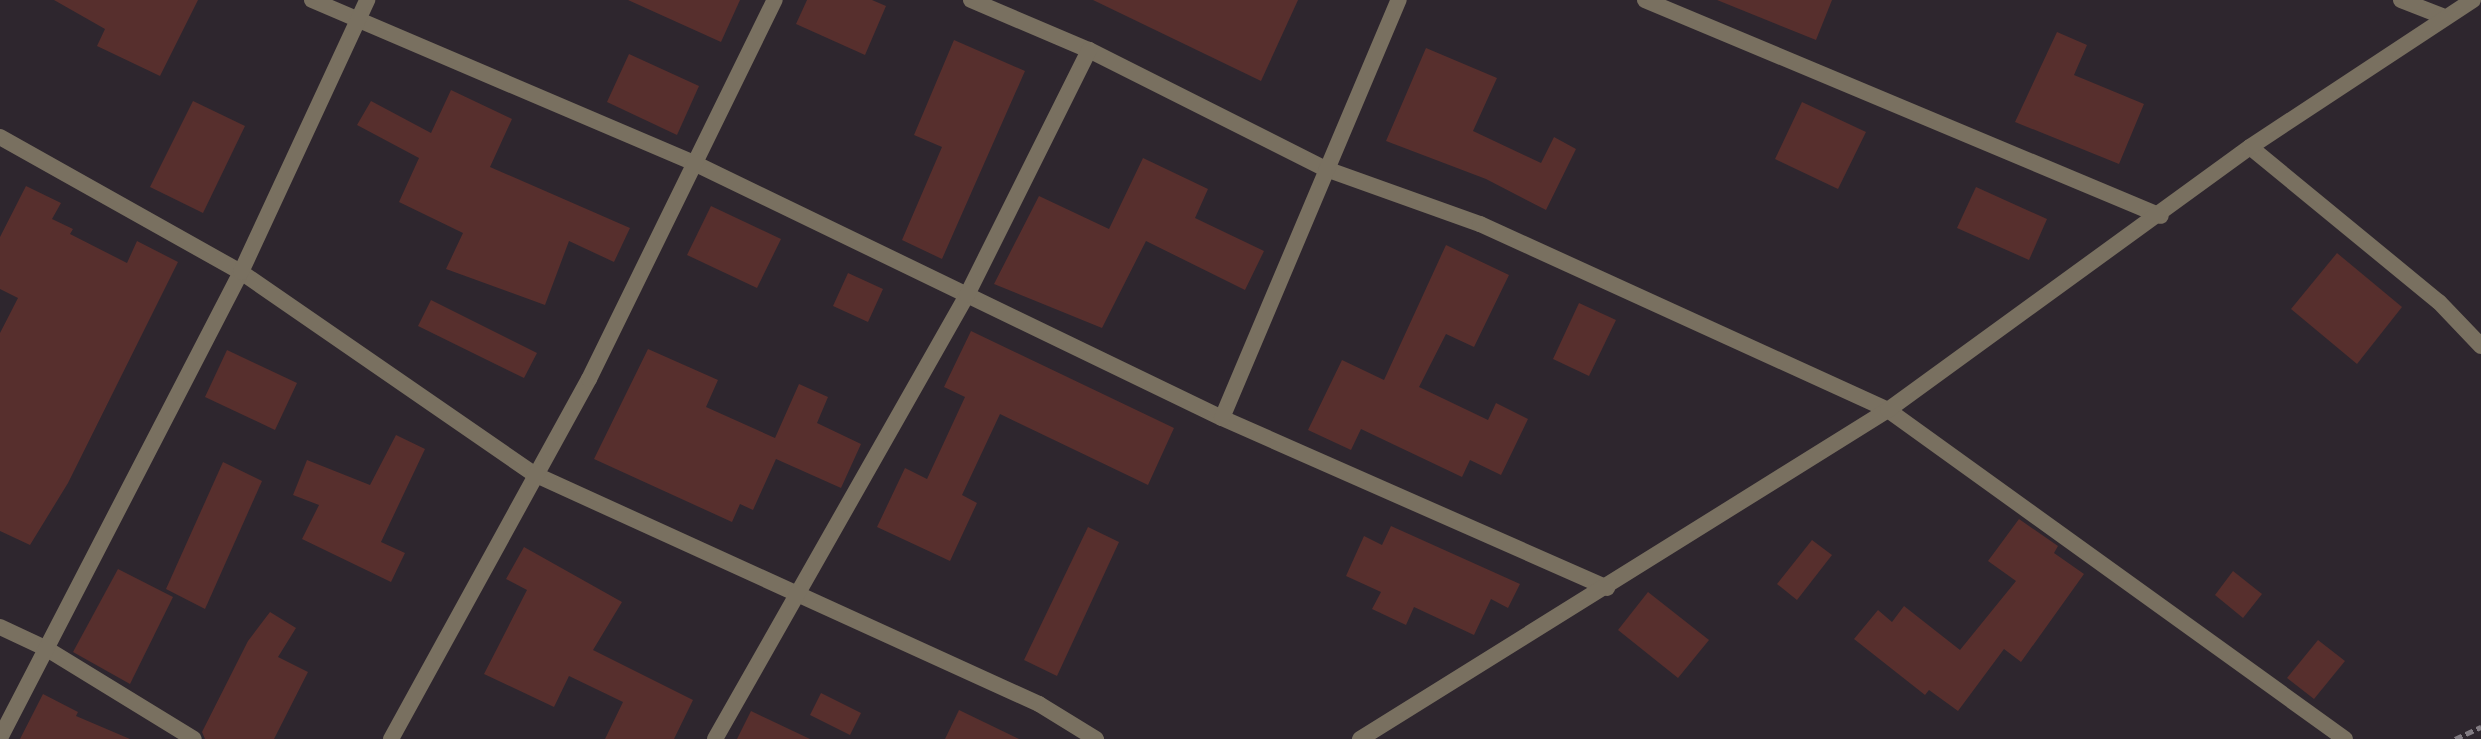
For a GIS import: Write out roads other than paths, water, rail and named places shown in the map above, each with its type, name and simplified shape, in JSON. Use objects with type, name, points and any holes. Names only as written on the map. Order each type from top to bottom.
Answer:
[{"type":"street","points":[[312,0],[357,23],[696,164],[1222,418],[1607,588]]},
{"type":"street","points":[[0,738],[241,272],[367,0]]},
{"type":"street","points":[[391,739],[534,474],[589,379],[775,0]]},
{"type":"street","points":[[971,0],[1089,50],[1326,169],[1480,224],[1888,410],[2345,739]]},
{"type":"street","points":[[1222,418],[1399,0]]},
{"type":"street","points":[[1645,0],[2161,216]]},
{"type":"street","points":[[2401,0],[2442,16]]},
{"type":"street","points":[[1360,739],[1607,588],[1888,410],[2161,216],[2250,147],[2442,16],[2473,0]]},
{"type":"street","points":[[715,739],[967,295],[1089,50]]},
{"type":"street","points":[[0,137],[241,272],[534,474],[1039,704],[1096,739]]},
{"type":"street","points":[[2250,147],[2439,302],[2481,346]]},
{"type":"street","points":[[0,627],[47,649],[194,739]]}]
